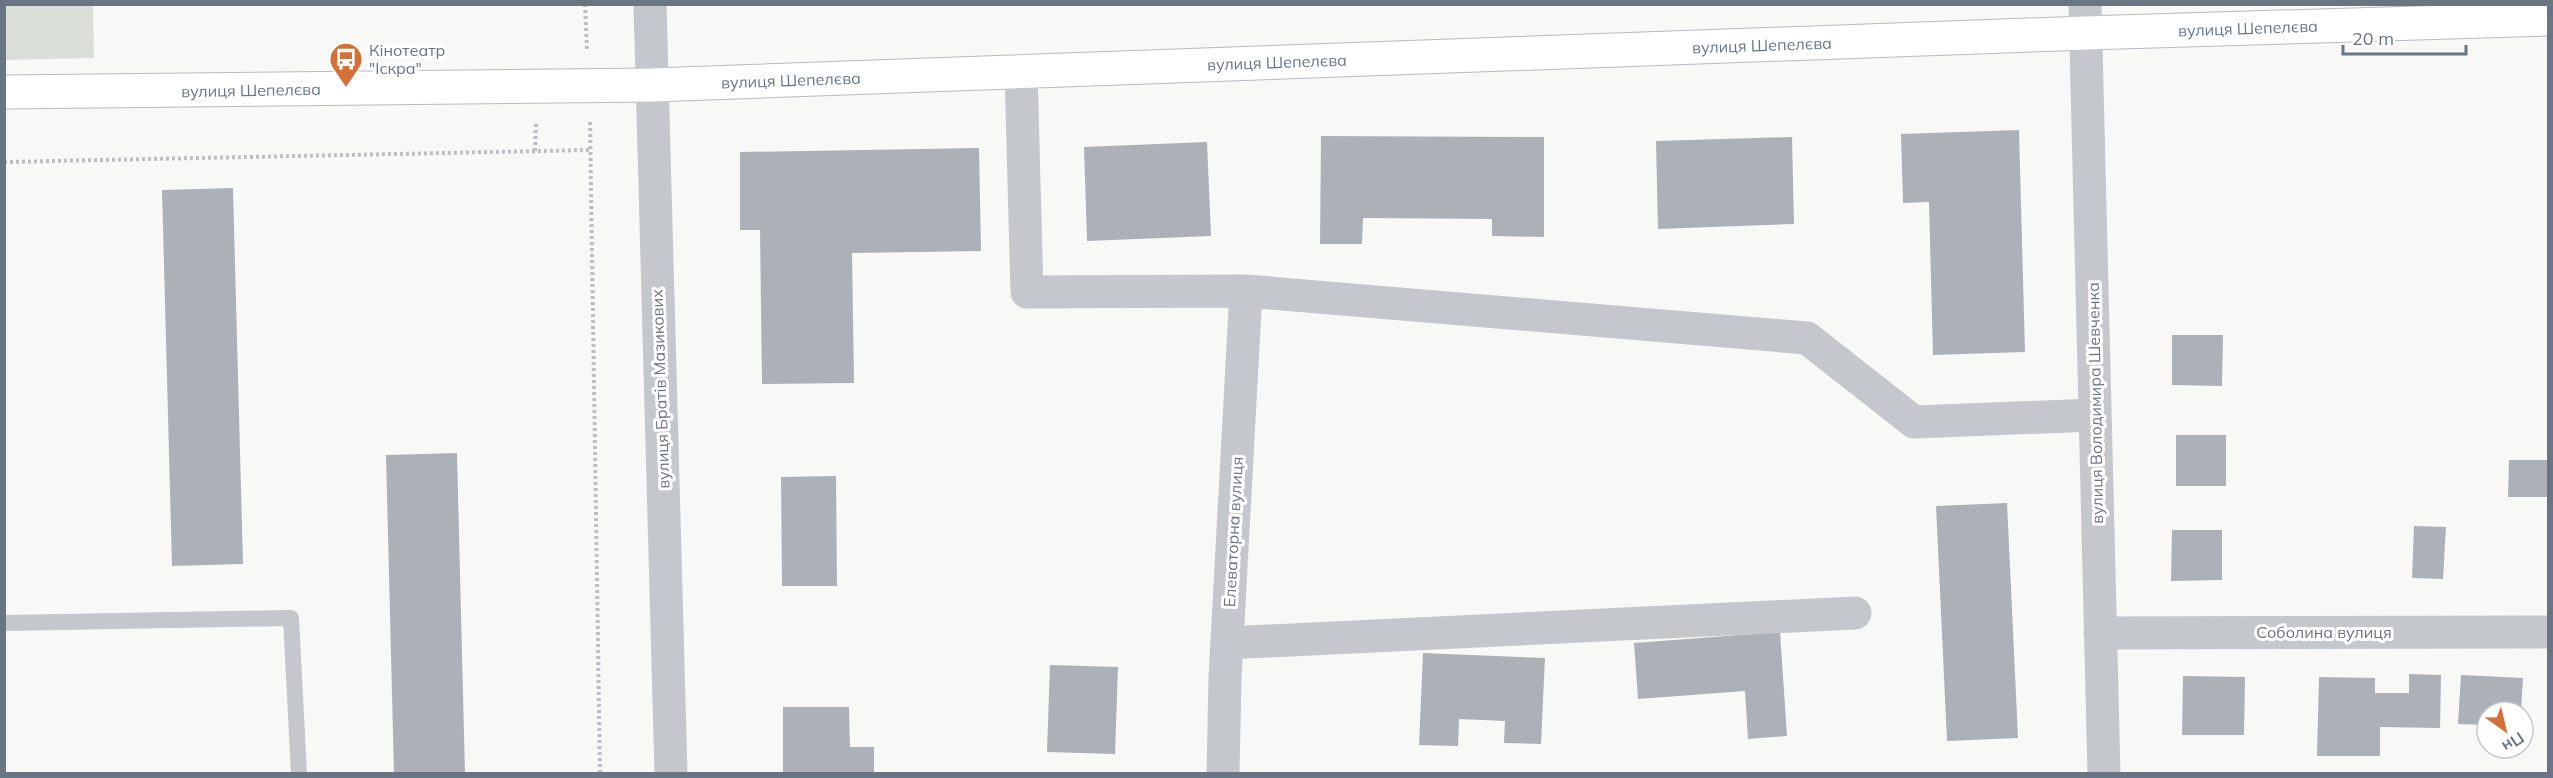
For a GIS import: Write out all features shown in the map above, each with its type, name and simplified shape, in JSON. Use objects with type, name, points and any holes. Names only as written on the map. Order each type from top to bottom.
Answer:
[{"type":"street","name":"вулиця Братів Мазикових","points":[[650,4],[671,774]]},
{"type":"street","name":"вулиця Шепелєва","points":[[4,92],[652,85],[1021,71],[2085,19],[2548,19]]},
{"type":"street","name":"вулиця Володимира Шевченка","points":[[2085,19],[2104,774]]},
{"type":"street","points":[[1021,71],[1027,292],[1246,291],[1807,338],[1914,422],[2095,415]]},
{"type":"street","name":"Елеваторна вулиця","points":[[1223,774],[1227,643],[1246,291]]},
{"type":"street","points":[[1227,643],[1855,613]]},
{"type":"street","name":"Соболина вулиця","points":[[2100,633],[2548,632]]},
{"type":"lane","points":[[4,622],[291,618],[299,774]]},
{"type":"path","points":[[585,4],[589,86],[600,774]]},
{"type":"path","points":[[4,162],[590,150]]},
{"type":"shaded area","points":[[4,5],[93,5],[94,58],[5,60]]},
{"type":"building","points":[[2019,130],[2025,352],[1933,355],[1929,202],[1903,203],[1901,134]]},
{"type":"building","points":[[1321,136],[1544,137],[1544,237],[1492,236],[1492,219],[1363,218],[1362,244],[1320,244]]},
{"type":"building","points":[[1792,137],[1794,224],[1658,229],[1656,141]]},
{"type":"building","points":[[1207,142],[1211,236],[1087,241],[1084,147]]},
{"type":"building","points":[[979,148],[981,251],[852,253],[854,383],[762,384],[760,230],[740,230],[740,152]]},
{"type":"building","points":[[233,188],[243,564],[172,566],[162,190]]},
{"type":"building","points":[[2172,335],[2223,335],[2222,386],[2172,385]]},
{"type":"building","points":[[2176,435],[2226,435],[2226,486],[2176,486]]},
{"type":"building","points":[[457,453],[465,774],[394,774],[386,455]]},
{"type":"building","points":[[2509,460],[2548,460],[2548,497],[2508,497]]},
{"type":"building","points":[[836,476],[837,586],[782,586],[781,477]]},
{"type":"building","points":[[2007,503],[2018,738],[1947,741],[1936,506]]},
{"type":"building","points":[[2414,526],[2446,527],[2443,579],[2412,578]]},
{"type":"building","points":[[2172,530],[2222,530],[2222,580],[2171,581]]},
{"type":"building","points":[[1780,632],[1787,736],[1748,739],[1745,691],[1638,699],[1634,643]]},
{"type":"building","points":[[1423,653],[1545,658],[1541,744],[1504,743],[1505,721],[1459,719],[1458,746],[1419,745]]},
{"type":"building","points":[[1050,665],[1118,667],[1115,754],[1047,752]]},
{"type":"building","points":[[2409,674],[2441,675],[2440,728],[2380,727],[2380,756],[2317,756],[2319,677],[2375,678],[2375,693],[2409,693]]},
{"type":"building","points":[[2461,675],[2523,678],[2522,700],[2475,700],[2475,725],[2458,724]]},
{"type":"building","points":[[2183,676],[2245,677],[2244,735],[2182,735]]},
{"type":"building","points":[[783,707],[849,707],[850,747],[874,747],[874,774],[783,774]]},
{"type":"place","name":"Кінотеатр \"Іскра\"","points":[[346,88]]}]
